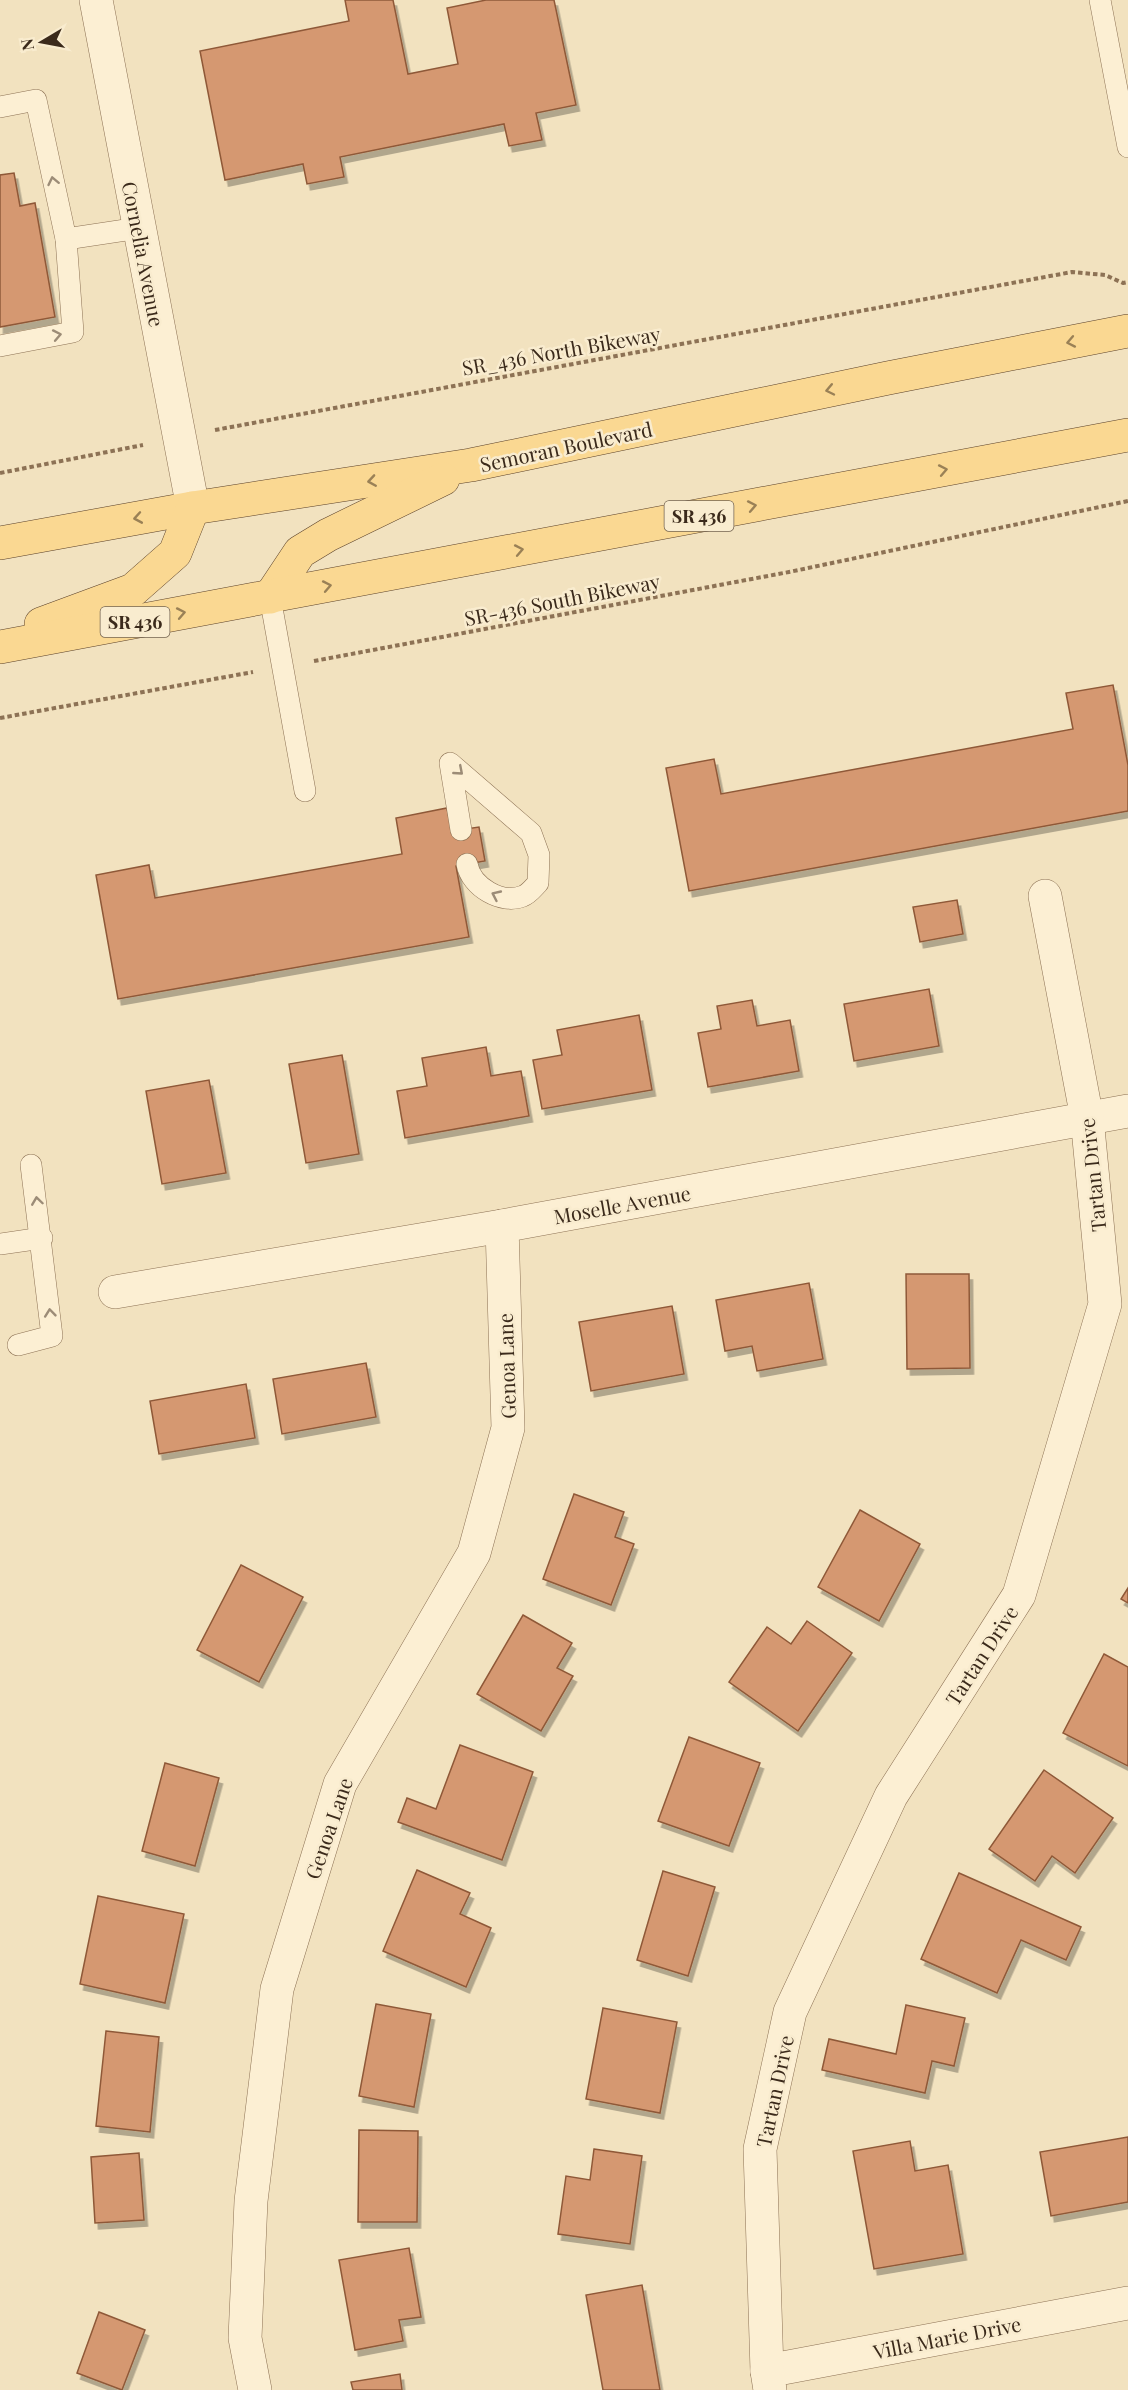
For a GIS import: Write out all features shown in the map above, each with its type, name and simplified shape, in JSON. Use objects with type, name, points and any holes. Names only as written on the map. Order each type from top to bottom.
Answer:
[{"type":"main road","name":"Semoran Boulevard","points":[[0,543],[192,508],[471,465],[1128,331]]},
{"type":"main road","name":"SR 436","points":[[0,647],[1128,435]]},
{"type":"main road","points":[[270,597],[300,552],[328,535],[471,465]]},
{"type":"main road","points":[[0,639],[133,590],[175,553],[192,508]]},
{"type":"street","name":"Cornelia Avenue","points":[[96,0],[192,508]]},
{"type":"street","name":"Tartan Drive","points":[[768,2380],[760,2149],[790,2012],[891,1796],[1019,1595],[1105,1304],[1087,1118],[1045,896]]},
{"type":"street","name":"Moselle Avenue","points":[[115,1292],[502,1226],[1128,1111]]},
{"type":"street","name":"Genoa Lane","points":[[255,2390],[245,2338],[251,2201],[277,1989],[340,1784],[474,1553],[508,1428],[502,1226]]},
{"type":"street","name":"Villa Marie Drive","points":[[768,2380],[1128,2303]]},
{"type":"lane","points":[[1100,0],[1128,147]]},
{"type":"lane","points":[[0,107],[36,100],[66,239],[73,332],[0,346]]},
{"type":"lane","points":[[66,239],[139,228]]},
{"type":"lane","points":[[270,597],[305,791]]},
{"type":"lane","points":[[461,830],[450,763],[531,833],[539,855],[538,884],[525,896],[505,900],[482,888],[467,864]]},
{"type":"lane","points":[[18,1345],[52,1336],[42,1238],[31,1165]]},
{"type":"lane","points":[[0,1244],[42,1238]]},
{"type":"path","name":"SR_436 North Bikeway","points":[[0,473],[282,416],[1072,272],[1105,275],[1123,283],[1128,282]]},
{"type":"path","name":"SR-436 South Bikeway","points":[[0,718],[789,572],[1128,501]]},
{"type":"building","points":[[345,0],[393,0],[408,74],[458,64],[447,8],[486,0],[554,0],[576,105],[536,113],[542,140],[509,146],[504,124],[340,157],[344,177],[307,184],[303,164],[225,180],[200,51],[349,21]]},
{"type":"building","points":[[14,173],[20,206],[35,203],[55,317],[0,327],[0,175]]},
{"type":"building","points":[[1113,685],[1128,765],[1128,811],[689,891],[666,768],[714,759],[721,794],[1073,729],[1066,693]]},
{"type":"building","points":[[447,808],[452,831],[479,827],[485,861],[456,866],[469,937],[118,999],[96,875],[149,865],[155,898],[402,854],[396,818]]},
{"type":"building","points":[[957,900],[963,934],[920,942],[913,907]]},
{"type":"building","points":[[929,989],[939,1046],[854,1061],[844,1004]]},
{"type":"building","points":[[752,1000],[757,1026],[790,1020],[799,1071],[708,1087],[698,1033],[721,1029],[717,1006]]},
{"type":"building","points":[[639,1015],[652,1090],[542,1109],[533,1060],[562,1055],[557,1030]]},
{"type":"building","points":[[486,1047],[491,1076],[521,1071],[529,1116],[405,1138],[397,1091],[427,1086],[422,1058]]},
{"type":"building","points":[[342,1055],[359,1154],[306,1163],[289,1064]]},
{"type":"building","points":[[209,1080],[226,1173],[162,1184],[146,1091]]},
{"type":"building","points":[[906,1274],[969,1274],[970,1368],[907,1369]]},
{"type":"building","points":[[809,1283],[823,1359],[757,1371],[752,1346],[725,1351],[716,1300]]},
{"type":"building","points":[[672,1306],[684,1374],[591,1391],[579,1322]]},
{"type":"building","points":[[366,1363],[376,1417],[282,1434],[273,1379]]},
{"type":"building","points":[[246,1384],[255,1438],[159,1454],[150,1401]]},
{"type":"building","points":[[574,1494],[624,1512],[615,1537],[634,1544],[611,1605],[543,1579]]},
{"type":"building","points":[[860,1510],[920,1544],[879,1621],[818,1587]]},
{"type":"building","points":[[241,1565],[303,1597],[259,1682],[197,1650]]},
{"type":"building","points":[[1128,1588],[1128,1603],[1121,1599]]},
{"type":"building","points":[[523,1615],[572,1643],[557,1668],[573,1676],[541,1731],[477,1694]]},
{"type":"building","points":[[807,1621],[852,1653],[798,1731],[729,1682],[767,1627],[791,1644]]},
{"type":"building","points":[[1104,1654],[1128,1667],[1128,1766],[1063,1733]]},
{"type":"building","points":[[689,1737],[760,1763],[729,1846],[658,1821]]},
{"type":"building","points":[[460,1745],[533,1772],[502,1860],[398,1822],[407,1798],[436,1809]]},
{"type":"building","points":[[165,1763],[219,1778],[195,1866],[142,1851]]},
{"type":"building","points":[[1044,1770],[1113,1818],[1075,1873],[1052,1856],[1035,1881],[989,1849]]},
{"type":"building","points":[[417,1870],[470,1893],[460,1914],[491,1928],[466,1987],[383,1951]]},
{"type":"building","points":[[663,1871],[715,1887],[688,1976],[637,1960]]},
{"type":"building","points":[[959,1873],[1081,1927],[1066,1960],[1021,1940],[997,1993],[921,1959]]},
{"type":"building","points":[[98,1896],[184,1914],[165,2003],[80,1984]]},
{"type":"building","points":[[376,2004],[431,2014],[414,2107],[359,2096]]},
{"type":"building","points":[[906,2005],[965,2018],[954,2066],[932,2061],[925,2093],[822,2070],[829,2039],[896,2054]]},
{"type":"building","points":[[603,2008],[677,2022],[660,2113],[586,2099]]},
{"type":"building","points":[[106,2031],[159,2037],[150,2132],[96,2126]]},
{"type":"building","points":[[359,2130],[418,2131],[417,2222],[358,2222]]},
{"type":"building","points":[[1128,2137],[1128,2202],[1051,2216],[1040,2152]]},
{"type":"building","points":[[910,2141],[915,2171],[948,2165],[963,2254],[874,2269],[853,2151]]},
{"type":"building","points":[[594,2149],[642,2156],[630,2244],[558,2234],[566,2176],[590,2180]]},
{"type":"building","points":[[139,2153],[144,2220],[95,2223],[91,2157]]},
{"type":"building","points":[[409,2248],[421,2317],[399,2320],[403,2341],[355,2350],[339,2260]]},
{"type":"building","points":[[642,2285],[660,2390],[603,2390],[586,2295]]},
{"type":"building","points":[[99,2312],[145,2330],[122,2390],[77,2373]]},
{"type":"building","points":[[400,2374],[402,2390],[353,2390],[351,2382]]}]
